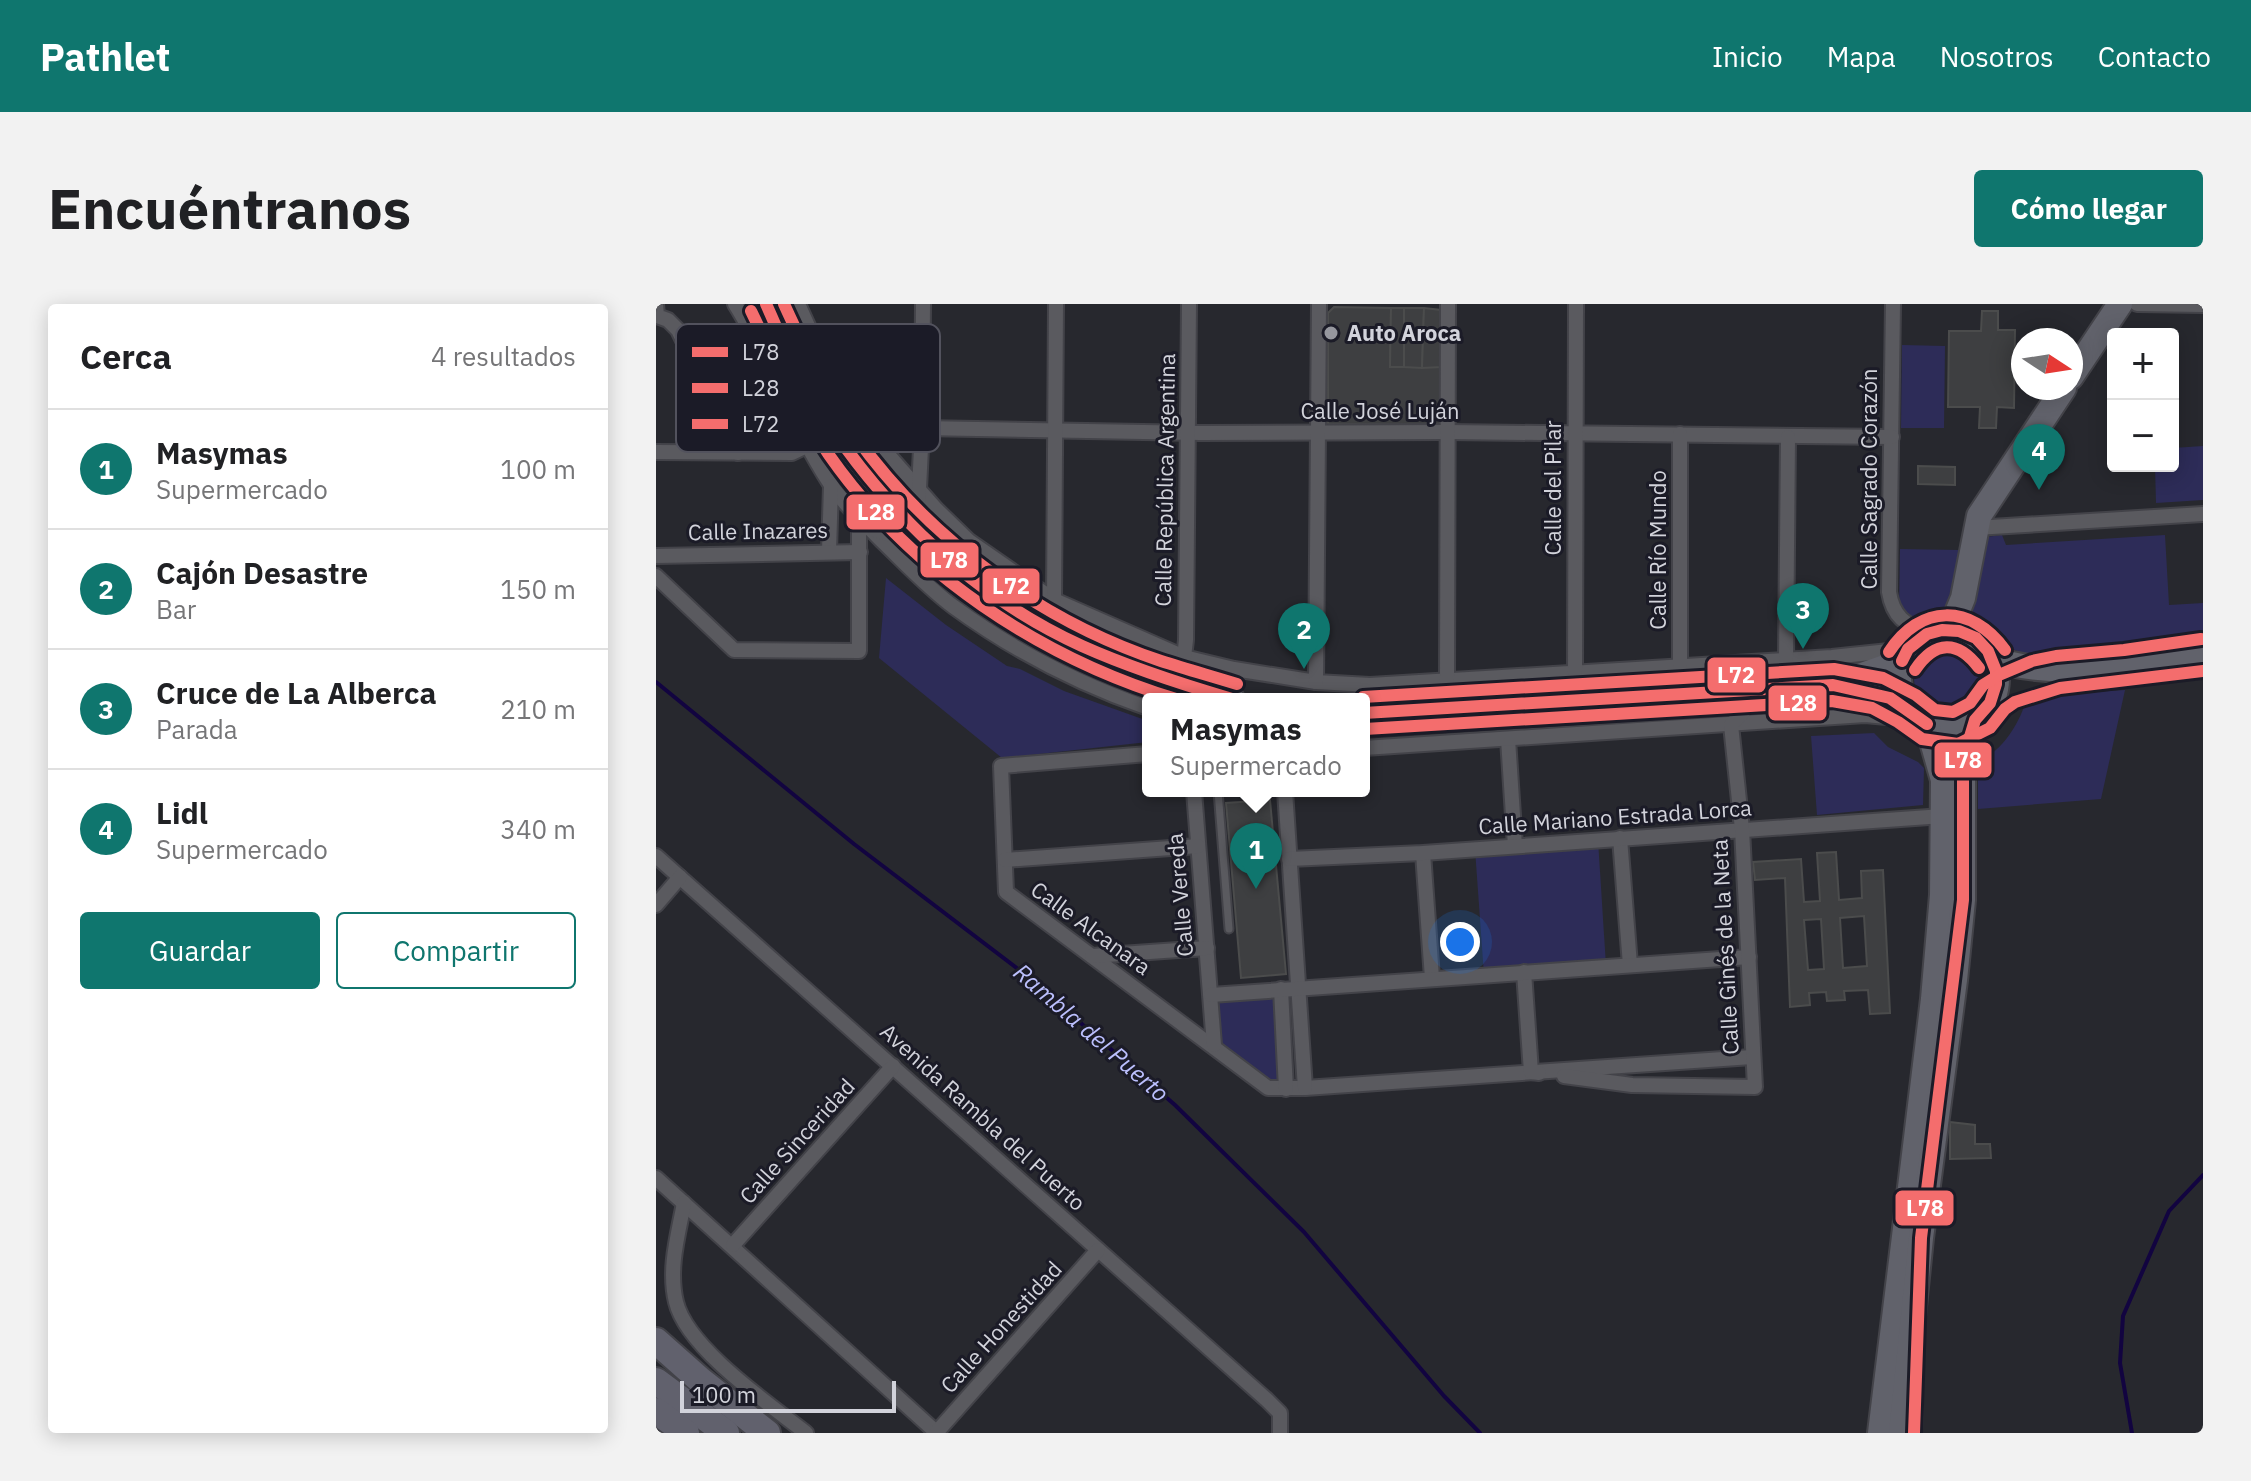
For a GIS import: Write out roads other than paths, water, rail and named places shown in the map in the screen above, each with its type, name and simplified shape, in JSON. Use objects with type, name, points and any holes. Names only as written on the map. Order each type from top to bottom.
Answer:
[{"type":"highway","points":[[656,1341],[767,1433]]},
{"type":"highway","points":[[656,1381],[726,1433]]},
{"type":"highway","points":[[656,1411],[686,1433]]},
{"type":"main road","points":[[766,304],[775,324]]},
{"type":"main road","points":[[2083,359],[2120,304]]},
{"type":"main road","points":[[1833,685],[1931,642],[1963,620],[1963,598],[1975,528],[1988,501],[2056,400]]},
{"type":"main road","points":[[848,452],[905,522],[951,562],[1019,612],[1078,645],[1150,676],[1211,693]]},
{"type":"main road","points":[[1370,713],[1833,685],[1877,693],[1937,727],[1957,728],[1975,720],[1986,710],[1994,697],[1996,671],[1982,644],[1931,642]]},
{"type":"main road","points":[[1880,1433],[1933,999],[1942,895],[1941,768],[1918,717],[1899,685],[1931,642]]},
{"type":"main road","points":[[1994,697],[2016,684],[2057,672],[2203,655]]},
{"type":"main road","points":[[1992,659],[2057,672]]},
{"type":"main road","points":[[1901,1433],[1921,1238],[1963,900],[1963,760],[1975,720]]},
{"type":"street","points":[[656,304],[657,316],[668,320],[676,328]]},
{"type":"street","points":[[735,304],[745,324]]},
{"type":"street","points":[[798,304],[807,324]]},
{"type":"street","points":[[923,304],[923,324]]},
{"type":"street","points":[[1054,600],[1056,304]]},
{"type":"street","name":"Calle República Argentina","points":[[1184,657],[1189,304]]},
{"type":"street","points":[[1316,682],[1319,304]]},
{"type":"street","points":[[1447,681],[1448,304]]},
{"type":"street","name":"Calle del Pilar","points":[[1575,672],[1576,304]]},
{"type":"street","name":"Calle Sagrado Corazón","points":[[1893,304],[1889,592],[1891,606],[1899,620],[1931,642]]},
{"type":"street","points":[[2137,304],[2203,305]]},
{"type":"street","name":"Calle José Luján","points":[[940,428],[1188,433],[1448,432],[1892,437]]},
{"type":"street","name":"Calle Río Mundo","points":[[1680,434],[1680,665]]},
{"type":"street","points":[[1786,658],[1788,437]]},
{"type":"street","points":[[656,452],[794,452]]},
{"type":"street","points":[[811,452],[831,486],[864,523],[952,606],[1007,642],[1065,674],[1142,706]]},
{"type":"street","points":[[837,452],[854,461]]},
{"type":"street","points":[[886,452],[969,541],[1054,600],[1184,657],[1234,669],[1316,682],[1370,685],[1832,657],[1931,642]]},
{"type":"street","points":[[900,558],[905,522],[920,492],[921,452]]},
{"type":"street","points":[[829,551],[831,486]]},
{"type":"street","points":[[1975,528],[2203,514]]},
{"type":"street","points":[[864,523],[905,522]]},
{"type":"street","points":[[656,576],[734,650],[859,651],[860,552],[864,523]]},
{"type":"street","name":"Calle Inazares","points":[[656,556],[860,552]]},
{"type":"street","points":[[1731,725],[1746,709],[1783,689]]},
{"type":"street","points":[[1370,748],[1865,715],[1918,717]]},
{"type":"street","name":"Calle Ginés de la Neta","points":[[1531,1072],[1632,1085],[1755,1087],[1742,829],[1731,725]]},
{"type":"street","points":[[1508,739],[1515,846]]},
{"type":"street","name":"Calle Alcanara","points":[[1142,754],[1001,766],[1006,892],[1268,1088],[1286,1089]]},
{"type":"street","name":"Calle Vereda","points":[[1194,797],[1214,1045]]},
{"type":"street","points":[[1285,797],[1305,1088]]},
{"type":"street","name":"Calle Mariano Estrada Lorca","points":[[1289,859],[1423,853],[1943,816]]},
{"type":"street","points":[[1620,838],[1630,965]]},
{"type":"street","points":[[1005,860],[1198,846]]},
{"type":"street","points":[[1423,853],[1432,978]]},
{"type":"street","name":"Avenida Rambla del Puerto","points":[[656,856],[1280,1413],[1280,1433]]},
{"type":"street","points":[[656,905],[680,877]]},
{"type":"street","points":[[1092,956],[1207,948]]},
{"type":"street","points":[[1211,995],[1749,957]]},
{"type":"street","points":[[1524,972],[1531,1072]]},
{"type":"street","points":[[1281,989],[1286,1089],[1752,1057]]},
{"type":"street","name":"Calle Sinceridad","points":[[733,1245],[893,1066]]},
{"type":"street","points":[[656,1178],[937,1433]]},
{"type":"street","points":[[684,1203],[674,1258],[673,1283],[676,1304],[686,1325],[740,1381],[806,1433]]},
{"type":"street","points":[[1914,1433],[1921,1238]]},
{"type":"street","name":"Calle Honestidad","points":[[937,1433],[1098,1250]]},
{"type":"lane","points":[[1218,797],[1229,929]]},
{"type":"waterway","name":"Rambla del Puerto","points":[[656,682],[854,844],[1022,972],[1175,1105],[1304,1232],[1444,1396],[1480,1433]]},
{"type":"waterway","points":[[2132,1433],[2120,1363],[2123,1316],[2169,1211],[2203,1175]]},
{"type":"place","name":"Auto Aroca","points":[[1331,333]]},
{"type":"place","name":"Lidl","points":[[2039,490]]},
{"type":"place","name":"Cruce de La Alberca","points":[[1803,649]]},
{"type":"place","name":"Cajón Desastre","points":[[1304,669]]},
{"type":"place","name":"Masymas","points":[[1256,889]]}]
